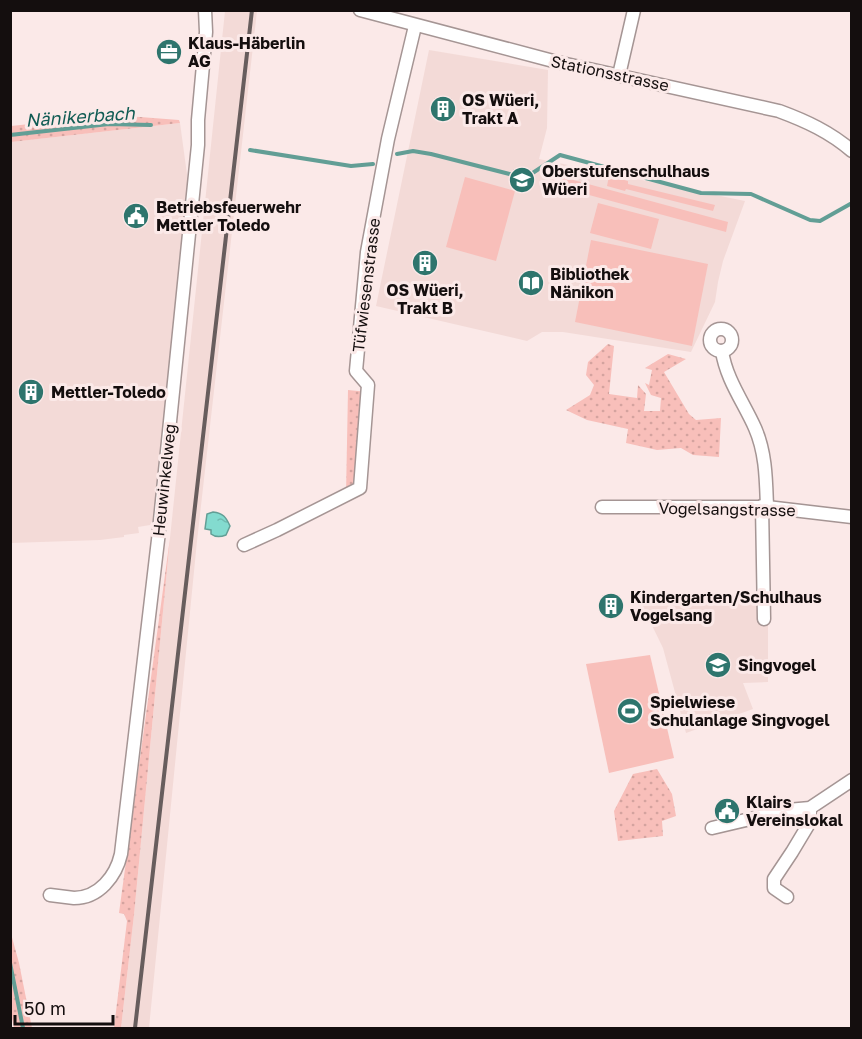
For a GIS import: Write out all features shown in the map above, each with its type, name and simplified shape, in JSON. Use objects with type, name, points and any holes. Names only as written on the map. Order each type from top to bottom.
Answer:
[{"type":"street","name":"Heuwinkelweg","points":[[50,895],[76,898],[100,889],[114,875],[122,855],[158,540],[195,180],[206,32],[205,10]]},
{"type":"street","name":"Stationsstrasse","points":[[360,10],[395,15],[415,26],[557,62],[779,111],[818,127],[834,136],[852,151]]},
{"type":"street","points":[[619,75],[634,10]]},
{"type":"street","name":"Tüfwiesenstrasse","points":[[244,545],[360,488],[368,385],[356,371],[367,252],[388,139],[415,26]]},
{"type":"street","points":[[722,351],[725,366],[760,442],[765,469],[764,619]]},
{"type":"street","name":"Vogelsangstrasse","points":[[602,507],[765,506],[852,517]]},
{"type":"street","points":[[712,828],[788,810],[810,808],[852,780]]},
{"type":"street","points":[[787,897],[774,888],[774,879],[810,822],[810,808]]},
{"type":"shaded area","points":[[225,11],[257,11],[197,541],[149,1028],[121,1028],[134,915],[170,538]]},
{"type":"shaded area","name":"Oberstufenschulhaus Wüeri","points":[[429,50],[548,70],[547,128],[539,159],[745,201],[723,261],[715,302],[691,352],[563,332],[542,332],[527,341],[376,306]]},
{"type":"shaded area","points":[[114,115],[179,120],[180,123],[11,142],[11,126]]},
{"type":"shaded area","name":"Mettler-Toledo","points":[[180,123],[189,189],[155,515],[150,525],[138,527],[139,533],[124,535],[124,537],[11,543],[10,142]]},
{"type":"shaded area","points":[[555,175],[728,222],[726,232],[552,185]]},
{"type":"shaded area","points":[[609,176],[628,181],[628,184],[715,205],[713,211],[626,189],[625,191],[607,186]]},
{"type":"shaded area","points":[[465,177],[515,191],[496,261],[446,247]]},
{"type":"shaded area","points":[[598,203],[659,219],[651,249],[590,233]]},
{"type":"shaded area","points":[[591,240],[708,264],[692,346],[575,322]]},
{"type":"shaded area","points":[[608,344],[614,346],[609,394],[637,398],[638,385],[646,394],[644,411],[660,411],[661,398],[651,395],[645,383],[649,385],[652,370],[645,368],[668,354],[686,359],[664,372],[689,414],[696,420],[721,418],[719,457],[693,455],[681,448],[657,450],[626,443],[628,429],[587,420],[566,410],[590,395],[594,385],[586,375],[588,362]]},
{"type":"shaded area","points":[[348,390],[368,392],[360,488],[346,495]]},
{"type":"shaded area","points":[[170,538],[134,915],[121,1028],[114,1028],[127,921],[124,914],[119,913]]},
{"type":"shaded area","name":"Singvogel","points":[[768,593],[768,682],[743,683],[753,709],[686,733],[663,648],[639,599]]},
{"type":"shaded area","name":"Spielwiese Schulanlage Singvogel","points":[[650,655],[674,758],[609,773],[586,664]]},
{"type":"shaded area","points":[[657,769],[672,794],[676,816],[662,821],[663,836],[618,841],[614,811],[633,774]]},
{"type":"shaded area","points":[[10,930],[32,1028],[14,1028],[10,1009]]},
{"type":"water","points":[[213,512],[222,514],[227,520],[230,526],[226,535],[215,536],[211,534],[211,530],[205,529],[207,514]]},
{"type":"waterway","name":"Nänikerbach","points":[[10,135],[109,124],[151,125]]},
{"type":"waterway","name":"Nänikerbach","points":[[250,150],[351,166],[373,164]]},
{"type":"waterway","name":"Nänikerbach","points":[[397,154],[413,151],[431,154],[525,178],[560,155],[701,193],[751,194],[810,220],[820,221],[852,203]]},
{"type":"waterway","points":[[10,963],[23,1028]]},
{"type":"railway","points":[[135,1028],[252,10]]},
{"type":"place","name":"Klaus-Häberlin AG","points":[[169,52]]},
{"type":"place","name":"OS Wüeri, Trakt A","points":[[443,109]]},
{"type":"place","name":"Oberstufenschulhaus Wüeri","points":[[522,180]]},
{"type":"place","name":"Betriebsfeuerwehr Mettler Toledo","points":[[136,216]]},
{"type":"place","name":"OS Wüeri, Trakt B","points":[[425,263]]},
{"type":"place","name":"Bibliothek Nänikon","points":[[531,283]]},
{"type":"place","name":"Mettler-Toledo","points":[[31,392]]},
{"type":"place","name":"Kindergarten/Schulhaus Vogelsang","points":[[611,606]]},
{"type":"place","name":"Singvogel","points":[[718,665]]},
{"type":"place","name":"Spielwiese Schulanlage Singvogel","points":[[630,711]]},
{"type":"place","name":"Klairs Vereinslokal","points":[[727,811]]}]
